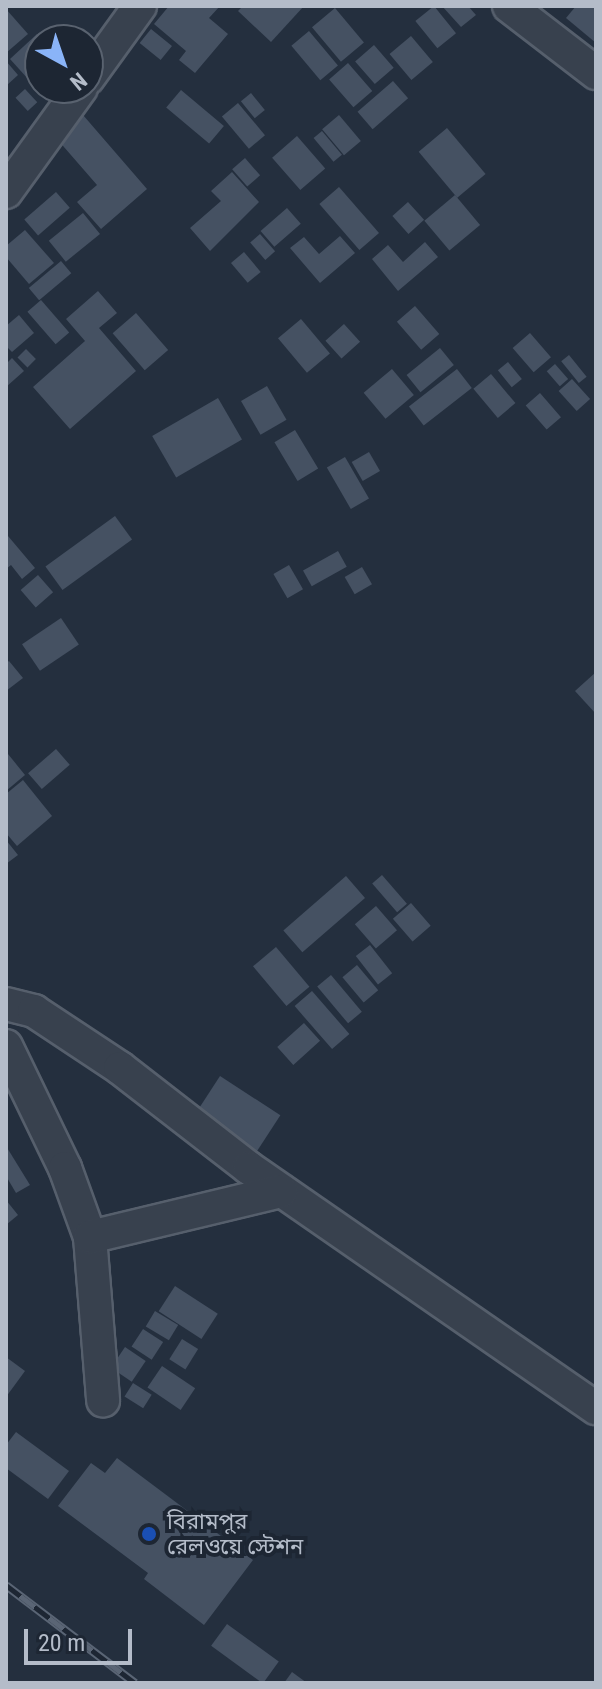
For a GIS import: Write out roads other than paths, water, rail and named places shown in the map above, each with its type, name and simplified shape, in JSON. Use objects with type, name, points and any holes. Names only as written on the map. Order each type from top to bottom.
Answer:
[{"type":"street","points":[[104,56],[140,6]]},
{"type":"street","points":[[509,6],[596,73]]},
{"type":"street","points":[[6,192],[69,104]]},
{"type":"street","points":[[6,1004],[34,1011],[120,1068],[282,1191],[596,1408]]},
{"type":"street","points":[[6,1046],[65,1168],[90,1237],[103,1400]]},
{"type":"street","points":[[90,1237],[282,1191]]},
{"type":"railway","points":[[6,1585],[135,1683]]},
{"type":"place","name":"বিরামপুর রেলওয়ে স্টেশন","points":[[149,1534]]}]
